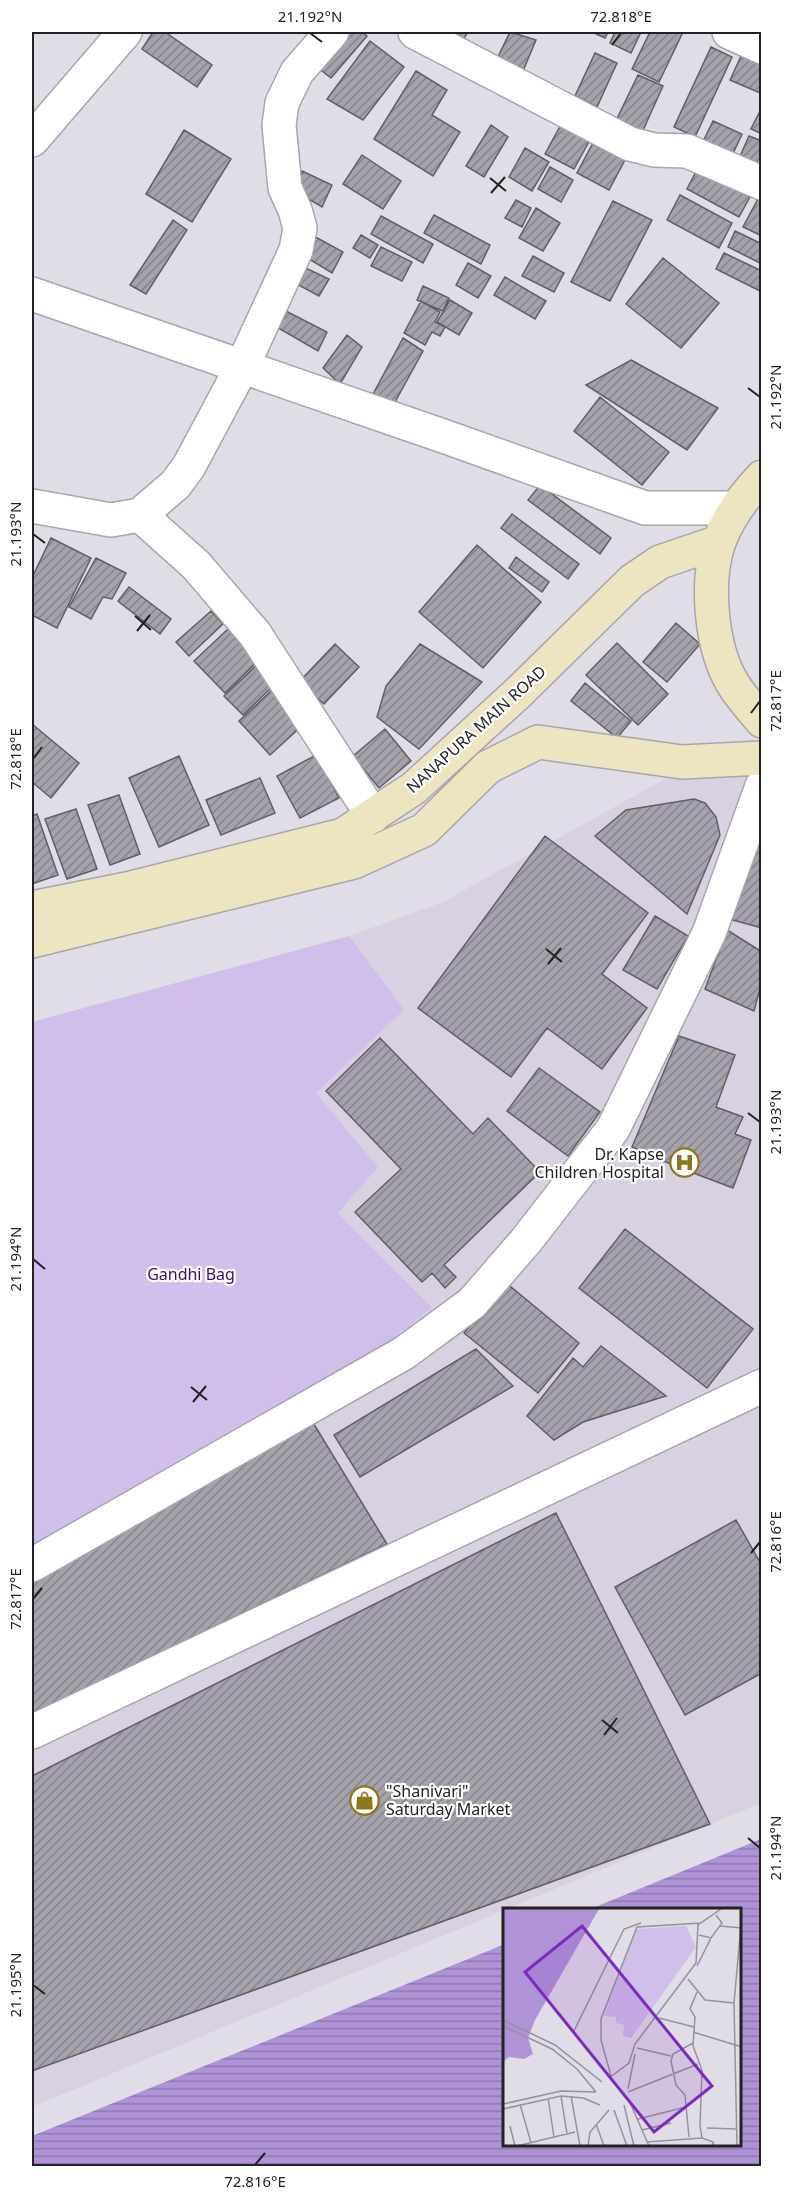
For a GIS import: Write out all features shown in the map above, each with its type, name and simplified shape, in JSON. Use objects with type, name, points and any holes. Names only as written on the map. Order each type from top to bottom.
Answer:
[{"type":"main road","points":[[762,477],[741,499],[719,542],[710,590],[715,638],[733,683],[762,721]]},
{"type":"main road","name":"NANAPURA MAIN ROAD","points":[[32,908],[127,889],[343,835],[423,780],[519,692],[632,581],[660,562],[719,542]]},
{"type":"main road","points":[[32,941],[354,862],[424,830],[488,767],[538,742],[682,762],[762,758]]},
{"type":"street","points":[[32,140],[125,32]]},
{"type":"street","points":[[32,506],[111,520],[140,515],[176,484],[183,475],[242,367],[296,250],[300,228],[285,188],[279,125],[282,103],[297,72],[332,32]]},
{"type":"street","points":[[415,32],[630,144],[654,150],[687,151],[762,183]]},
{"type":"street","points":[[729,32],[762,47]]},
{"type":"street","points":[[32,294],[645,508],[736,508]]},
{"type":"street","points":[[140,515],[196,565],[255,634],[373,816]]},
{"type":"street","points":[[32,1565],[404,1353],[472,1303],[525,1242],[613,1130],[710,933],[762,786]]},
{"type":"street","points":[[32,1732],[762,1386]]},
{"type":"shaded area","points":[[761,767],[761,1803],[509,1908],[503,1908],[503,1911],[32,2107],[32,1548],[432,1306],[338,1213],[378,1167],[316,1093],[404,1010],[349,936],[443,902],[681,770]]},
{"type":"shaded area","points":[[761,1839],[761,2166],[32,2166],[32,2136],[503,1945],[503,2147],[742,2147],[742,1908],[593,1908]]},
{"type":"green space","name":"Gandhi Bag","points":[[349,936],[404,1010],[316,1093],[378,1167],[338,1213],[432,1307],[386,1344],[32,1553],[32,1022]]},
{"type":"building","points":[[153,32],[165,32],[212,65],[197,87],[142,49]]},
{"type":"building","points":[[340,32],[362,32],[367,36],[331,78],[313,64]]},
{"type":"building","points":[[443,32],[468,32],[461,43]]},
{"type":"building","points":[[510,32],[536,40],[523,71],[497,59]]},
{"type":"building","points":[[592,32],[608,32],[605,38]]},
{"type":"building","points":[[615,32],[641,32],[631,53],[610,43]]},
{"type":"building","points":[[650,32],[683,32],[659,82],[632,69]]},
{"type":"building","points":[[370,41],[404,67],[363,120],[327,99]]},
{"type":"building","points":[[711,47],[732,57],[695,137],[674,127]]},
{"type":"building","points":[[595,53],[617,63],[597,107],[575,96]]},
{"type":"building","points":[[742,54],[762,63],[760,93],[730,80]]},
{"type":"building","points":[[416,71],[447,90],[432,115],[460,132],[433,176],[374,139]]},
{"type":"building","points":[[638,75],[663,86],[640,137],[614,125]]},
{"type":"building","points":[[762,107],[762,134],[751,129]]},
{"type":"building","points":[[563,121],[592,136],[574,169],[545,154]]},
{"type":"building","points":[[713,121],[742,134],[730,160],[701,146]]},
{"type":"building","points":[[491,125],[508,137],[484,177],[466,166]]},
{"type":"building","points":[[184,130],[231,159],[192,222],[146,194]]},
{"type":"building","points":[[749,136],[762,141],[762,172],[738,161]]},
{"type":"building","points":[[594,141],[626,158],[609,190],[577,173]]},
{"type":"building","points":[[525,148],[549,162],[532,191],[509,177]]},
{"type":"building","points":[[362,155],[401,181],[383,209],[343,184]]},
{"type":"building","points":[[700,164],[752,193],[739,217],[687,189]]},
{"type":"building","points":[[550,167],[573,180],[561,202],[538,189]]},
{"type":"building","points":[[302,171],[332,185],[322,207],[295,191]]},
{"type":"building","points":[[680,195],[732,223],[719,248],[667,220]]},
{"type":"building","points":[[759,197],[762,199],[762,236],[743,227]]},
{"type":"building","points":[[516,200],[531,208],[522,227],[505,218]]},
{"type":"building","points":[[613,201],[652,220],[610,301],[571,282]]},
{"type":"building","points":[[536,208],[560,223],[543,251],[519,238]]},
{"type":"building","points":[[434,215],[490,245],[481,264],[424,233]]},
{"type":"building","points":[[381,216],[433,244],[423,263],[371,234]]},
{"type":"building","points":[[173,220],[187,230],[146,294],[130,285]]},
{"type":"building","points":[[735,231],[762,244],[762,264],[728,247]]},
{"type":"building","points":[[310,234],[343,252],[332,273],[304,256]]},
{"type":"building","points":[[361,235],[378,245],[370,258],[353,248]]},
{"type":"building","points":[[381,247],[412,262],[402,281],[371,266]]},
{"type":"building","points":[[724,253],[762,271],[762,292],[716,269]]},
{"type":"building","points":[[533,256],[564,273],[554,292],[522,276]]},
{"type":"building","points":[[663,258],[719,303],[681,348],[626,304]]},
{"type":"building","points":[[468,263],[491,276],[478,298],[456,285]]},
{"type":"building","points":[[297,264],[329,279],[319,296],[291,281]]},
{"type":"building","points":[[505,277],[546,301],[535,319],[494,295]]},
{"type":"building","points":[[423,286],[449,298],[443,311],[417,300]]},
{"type":"building","points":[[450,300],[472,313],[459,335],[437,322]]},
{"type":"building","points":[[421,301],[440,312],[435,322],[445,327],[440,336],[432,332],[425,345],[404,333]]},
{"type":"building","points":[[280,308],[327,332],[318,351],[273,325]]},
{"type":"building","points":[[347,335],[362,347],[340,384],[323,368]]},
{"type":"building","points":[[403,338],[423,351],[395,402],[371,398]]},
{"type":"building","points":[[631,360],[718,408],[687,450],[586,385]]},
{"type":"building","points":[[600,397],[669,452],[642,485],[574,431]]},
{"type":"building","points":[[540,485],[611,538],[600,554],[528,500]]},
{"type":"building","points":[[512,514],[579,564],[568,579],[501,528]]},
{"type":"building","points":[[51,538],[91,558],[57,628],[32,615],[32,578]]},
{"type":"building","points":[[477,545],[541,602],[483,668],[419,612]]},
{"type":"building","points":[[516,557],[549,582],[542,592],[509,568]]},
{"type":"building","points":[[96,558],[126,573],[112,599],[103,597],[91,619],[69,607]]},
{"type":"building","points":[[129,587],[171,619],[160,634],[118,601]]},
{"type":"building","points":[[211,611],[223,624],[189,656],[176,642]]},
{"type":"building","points":[[676,623],[700,644],[667,682],[643,662]]},
{"type":"building","points":[[229,628],[259,660],[225,693],[194,661]]},
{"type":"building","points":[[617,643],[668,694],[638,725],[586,675]]},
{"type":"building","points":[[335,644],[359,667],[324,704],[299,682]]},
{"type":"building","points":[[420,644],[482,682],[419,749],[377,717],[386,686]]},
{"type":"building","points":[[258,664],[276,683],[243,715],[224,696]]},
{"type":"building","points":[[585,683],[631,721],[617,738],[571,701]]},
{"type":"building","points":[[272,690],[304,724],[270,755],[239,721]]},
{"type":"building","points":[[32,724],[79,763],[51,798],[32,782]]},
{"type":"building","points":[[385,729],[411,761],[379,788],[353,756]]},
{"type":"building","points":[[316,755],[339,798],[300,818],[277,776]]},
{"type":"building","points":[[179,756],[209,825],[159,847],[129,778]]},
{"type":"building","points":[[260,778],[275,813],[221,835],[206,800]]},
{"type":"building","points":[[119,795],[140,854],[110,865],[88,805]]},
{"type":"building","points":[[694,799],[705,803],[716,817],[720,835],[687,914],[595,836],[626,810]]},
{"type":"building","points":[[76,809],[97,869],[67,879],[45,819]]},
{"type":"building","points":[[37,814],[58,875],[32,884],[32,816]]},
{"type":"building","points":[[545,836],[648,913],[602,974],[647,1008],[602,1069],[547,1028],[511,1077],[418,1008]]},
{"type":"building","points":[[758,845],[762,846],[762,928],[729,919]]},
{"type":"building","points":[[655,916],[688,936],[657,989],[623,970]]},
{"type":"building","points":[[727,930],[762,952],[762,981],[754,1011],[705,989]]},
{"type":"building","points":[[679,1036],[735,1055],[716,1107],[743,1117],[735,1134],[751,1140],[733,1188],[632,1147]]},
{"type":"building","points":[[380,1038],[473,1134],[488,1118],[540,1172],[444,1265],[456,1277],[445,1288],[432,1273],[422,1282],[355,1212],[401,1169],[326,1091]]},
{"type":"building","points":[[539,1068],[600,1112],[568,1156],[507,1111]]},
{"type":"building","points":[[625,1229],[753,1329],[707,1388],[579,1288]]},
{"type":"building","points":[[505,1282],[579,1343],[538,1393],[464,1333]]},
{"type":"building","points":[[601,1346],[666,1396],[583,1422],[554,1440],[527,1416],[573,1358],[583,1367]]},
{"type":"building","points":[[476,1349],[513,1386],[360,1477],[334,1435]]},
{"type":"building","points":[[312,1421],[387,1544],[32,1714],[32,1576]]},
{"type":"building","name":"\"Shanivari\" Saturday Market","points":[[556,1513],[710,1824],[32,2071],[32,1776]]},
{"type":"building","points":[[736,1520],[762,1566],[762,1673],[685,1715],[615,1587]]},
{"type":"place","name":"Dr. Kapse Children Hospital","points":[[685,1163]]},
{"type":"place","name":"\"Shanivari\" Saturday Market","points":[[365,1800]]}]
